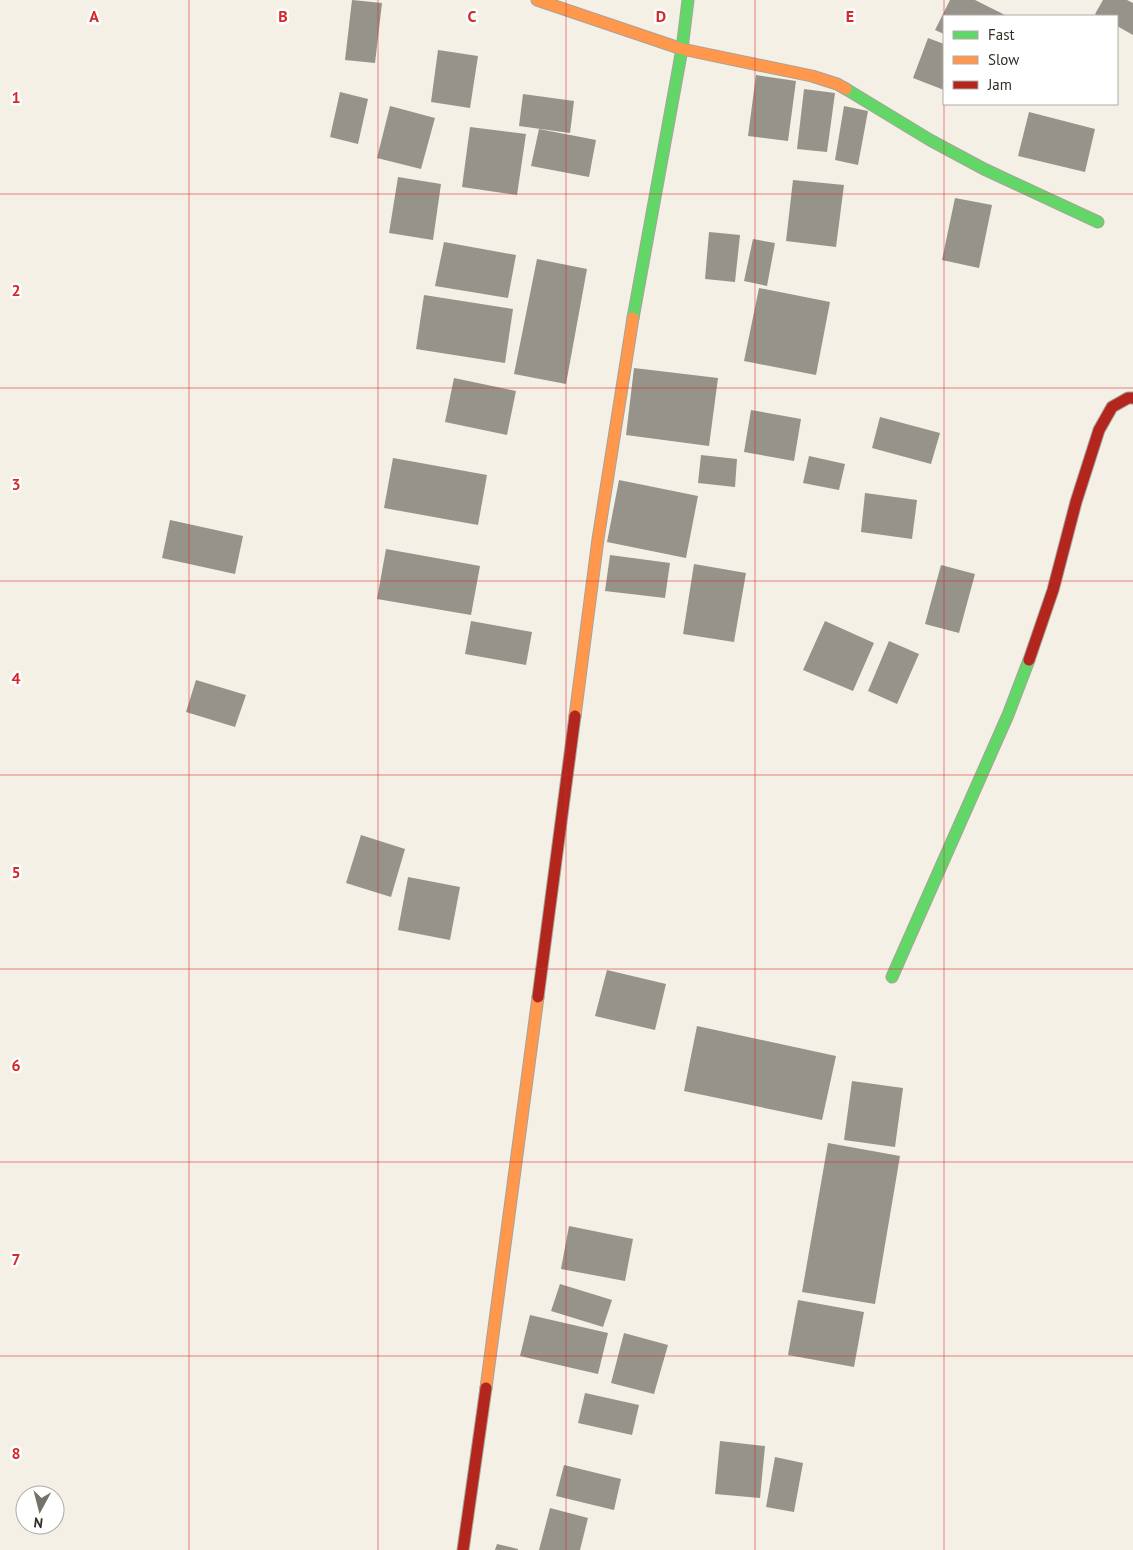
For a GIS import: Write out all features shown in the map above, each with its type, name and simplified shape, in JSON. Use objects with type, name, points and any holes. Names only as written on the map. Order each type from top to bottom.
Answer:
[{"type":"main road","points":[[537,0],[682,49],[812,76],[837,84],[984,170],[1098,222]]},
{"type":"main road","points":[[463,1550],[598,539],[626,353],[682,49],[688,0]]},
{"type":"main road","points":[[892,977],[1008,715],[1053,590],[1076,502],[1099,430],[1112,407],[1128,398],[1133,398]]},
{"type":"building","points":[[352,0],[382,3],[375,63],[345,60]]},
{"type":"building","points":[[950,0],[975,0],[1005,15],[943,15],[943,34],[935,30]]},
{"type":"building","points":[[1103,0],[1127,0],[1133,3],[1133,35],[1118,27],[1118,15],[1095,14]]},
{"type":"building","points":[[928,38],[943,44],[943,90],[913,78]]},
{"type":"building","points":[[438,50],[478,56],[470,108],[431,102]]},
{"type":"building","points":[[756,75],[796,81],[788,141],[748,136]]},
{"type":"building","points":[[804,89],[835,93],[827,152],[797,149]]},
{"type":"building","points":[[340,92],[368,99],[358,144],[330,137]]},
{"type":"building","points":[[523,94],[574,101],[570,133],[519,126]]},
{"type":"building","points":[[390,106],[435,118],[421,169],[377,158]]},
{"type":"building","points":[[844,106],[868,111],[858,165],[835,160]]},
{"type":"building","points":[[1029,112],[1095,129],[1085,172],[1018,156]]},
{"type":"building","points":[[470,127],[526,134],[517,195],[462,187]]},
{"type":"building","points":[[539,129],[596,140],[589,177],[531,166]]},
{"type":"building","points":[[398,177],[441,184],[433,240],[389,233]]},
{"type":"building","points":[[793,180],[844,185],[836,247],[786,241]]},
{"type":"building","points":[[955,198],[992,205],[979,268],[942,260]]},
{"type":"building","points":[[709,232],[740,235],[735,282],[705,279]]},
{"type":"building","points":[[753,239],[775,243],[767,286],[744,281]]},
{"type":"building","points":[[444,242],[516,255],[508,298],[435,286]]},
{"type":"building","points":[[537,259],[587,269],[566,384],[514,374]]},
{"type":"building","points":[[759,288],[830,302],[816,375],[744,361]]},
{"type":"building","points":[[424,295],[513,309],[505,363],[416,349]]},
{"type":"building","points":[[634,368],[718,378],[709,446],[626,435]]},
{"type":"building","points":[[454,378],[516,391],[507,435],[445,422]]},
{"type":"building","points":[[751,410],[801,419],[794,461],[744,452]]},
{"type":"building","points":[[880,417],[940,433],[931,464],[872,448]]},
{"type":"building","points":[[701,455],[737,459],[735,487],[698,483]]},
{"type":"building","points":[[809,456],[845,464],[839,490],[803,483]]},
{"type":"building","points":[[393,458],[487,475],[478,525],[384,508]]},
{"type":"building","points":[[619,480],[698,496],[686,558],[607,542]]},
{"type":"building","points":[[865,493],[917,500],[912,539],[861,532]]},
{"type":"building","points":[[170,520],[243,536],[235,574],[162,558]]},
{"type":"building","points":[[386,549],[480,566],[471,615],[377,599]]},
{"type":"building","points":[[610,555],[670,563],[665,598],[605,591]]},
{"type":"building","points":[[694,564],[746,573],[734,642],[683,634]]},
{"type":"building","points":[[941,565],[975,574],[959,633],[925,624]]},
{"type":"building","points":[[471,621],[532,632],[526,665],[465,654]]},
{"type":"building","points":[[825,621],[874,643],[853,691],[803,670]]},
{"type":"building","points":[[889,641],[919,654],[897,704],[868,691]]},
{"type":"building","points":[[196,680],[246,695],[235,727],[186,712]]},
{"type":"building","points":[[361,835],[405,849],[391,897],[346,883]]},
{"type":"building","points":[[408,877],[460,887],[450,940],[398,930]]},
{"type":"building","points":[[607,970],[666,984],[655,1030],[595,1016]]},
{"type":"building","points":[[697,1026],[836,1056],[822,1120],[684,1091]]},
{"type":"building","points":[[852,1081],[903,1088],[895,1147],[844,1140]]},
{"type":"building","points":[[828,1143],[900,1156],[875,1304],[802,1292]]},
{"type":"building","points":[[569,1226],[633,1239],[625,1281],[561,1269]]},
{"type":"building","points":[[560,1284],[612,1300],[603,1327],[551,1311]]},
{"type":"building","points":[[798,1300],[864,1312],[854,1367],[788,1355]]},
{"type":"building","points":[[530,1315],[608,1333],[598,1374],[520,1356]]},
{"type":"building","points":[[624,1333],[668,1345],[654,1394],[611,1383]]},
{"type":"building","points":[[585,1393],[639,1405],[632,1435],[578,1423]]},
{"type":"building","points":[[720,1441],[765,1446],[760,1498],[715,1494]]},
{"type":"building","points":[[775,1457],[803,1463],[794,1512],[766,1507]]},
{"type":"building","points":[[564,1465],[621,1479],[614,1510],[556,1496]]},
{"type":"building","points":[[550,1508],[588,1518],[580,1550],[539,1550]]},
{"type":"building","points":[[497,1544],[518,1549],[518,1550],[495,1550]]},
{"type":"traffic: fast","points":[[633,318],[682,49],[688,0]]},
{"type":"traffic: fast","points":[[846,89],[930,140],[984,169],[1098,222]]},
{"type":"traffic: fast","points":[[892,977],[1008,715],[1029,660]]},
{"type":"traffic: slow","points":[[537,0],[682,49],[812,76],[846,89]]},
{"type":"traffic: slow","points":[[575,716],[598,539],[633,318]]},
{"type":"traffic: slow","points":[[486,1388],[538,997]]},
{"type":"traffic: jam","points":[[1029,660],[1053,590],[1076,502],[1099,430],[1112,407],[1128,398],[1133,398]]},
{"type":"traffic: jam","points":[[538,997],[575,716]]},
{"type":"traffic: jam","points":[[463,1550],[486,1388]]}]
